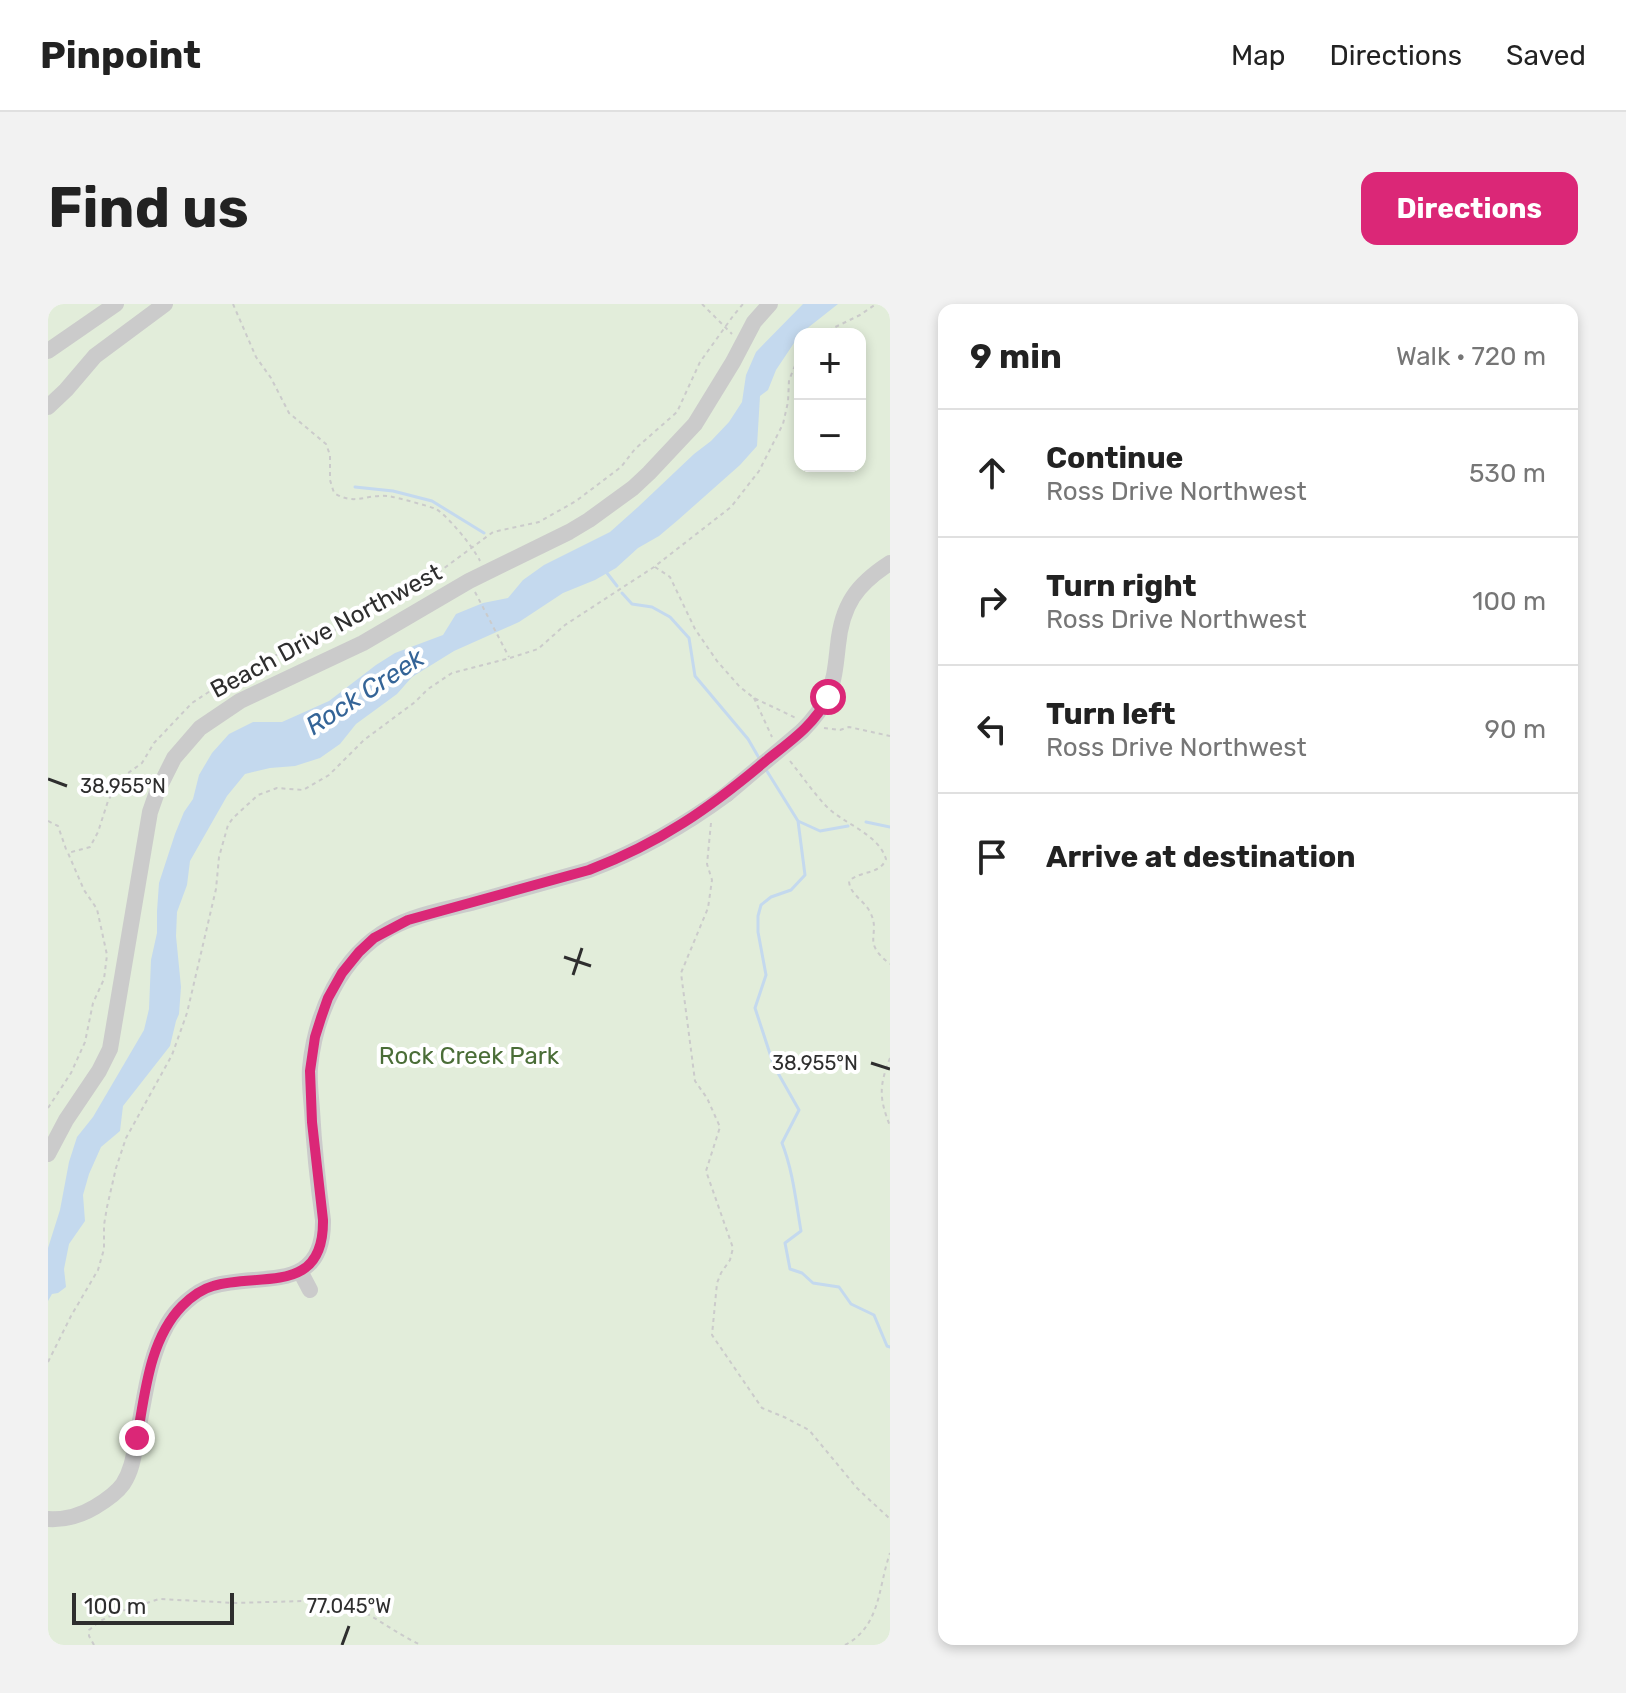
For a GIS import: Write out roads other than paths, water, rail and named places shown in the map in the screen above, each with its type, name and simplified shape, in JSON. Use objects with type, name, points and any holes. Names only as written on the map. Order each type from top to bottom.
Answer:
[{"type":"street","points":[[48,351],[116,304]]},
{"type":"street","points":[[48,407],[95,356],[165,304]]},
{"type":"street","name":"Beach Drive Northwest","points":[[48,1154],[110,1049],[150,812],[174,758],[200,728],[240,701],[363,643],[469,581],[579,526],[614,503],[649,473],[695,424],[754,322],[770,304]]},
{"type":"street","points":[[48,1519],[62,1520],[85,1512],[121,1487],[134,1458],[153,1356],[167,1324],[180,1307],[212,1286],[269,1280],[300,1271],[320,1248],[323,1236],[312,1122],[312,1053],[328,998],[359,952],[374,938],[408,920],[589,870],[617,859],[670,832],[720,799],[818,714],[828,697],[835,673],[841,624],[847,606],[867,580],[890,563]]},
{"type":"street","points":[[300,1271],[310,1290]]},
{"type":"water","name":"Rock Creek","points":[[803,304],[838,304],[808,328],[794,328],[794,343],[776,370],[768,390],[760,396],[757,446],[740,465],[659,536],[595,580],[563,593],[519,622],[454,651],[412,677],[397,694],[356,724],[340,744],[320,758],[295,766],[245,774],[227,796],[190,861],[187,885],[177,912],[181,987],[179,1014],[170,1046],[123,1106],[120,1131],[101,1147],[83,1195],[85,1221],[69,1244],[64,1269],[66,1287],[52,1294],[48,1301],[48,1248],[60,1210],[69,1162],[77,1137],[93,1117],[144,1030],[157,933],[159,883],[175,834],[193,799],[199,775],[212,753],[229,734],[253,722],[282,722],[329,701],[395,653],[443,635],[456,614],[483,603],[508,598],[523,580],[544,565],[610,532],[729,422],[742,402],[746,375],[756,352]]},
{"type":"waterway","points":[[355,487],[393,491],[432,501],[484,533]]},
{"type":"waterway","points":[[607,573],[617,586]]},
{"type":"waterway","points":[[622,593],[632,604],[652,607],[670,617],[689,638],[695,676],[748,739],[759,758]]},
{"type":"waterway","points":[[765,768],[798,821],[805,875],[791,890],[771,897],[761,905],[758,916],[766,975],[755,1008],[774,1066],[799,1110],[782,1143],[792,1176],[801,1231],[785,1243],[790,1269],[802,1273],[813,1283],[839,1287],[851,1304],[874,1315],[890,1347]]},
{"type":"waterway","points":[[798,821],[820,831],[848,826]]},
{"type":"waterway","points":[[866,822],[890,827]]},
{"type":"park label","name":"Rock Creek Park","points":[[469,1056]]}]
